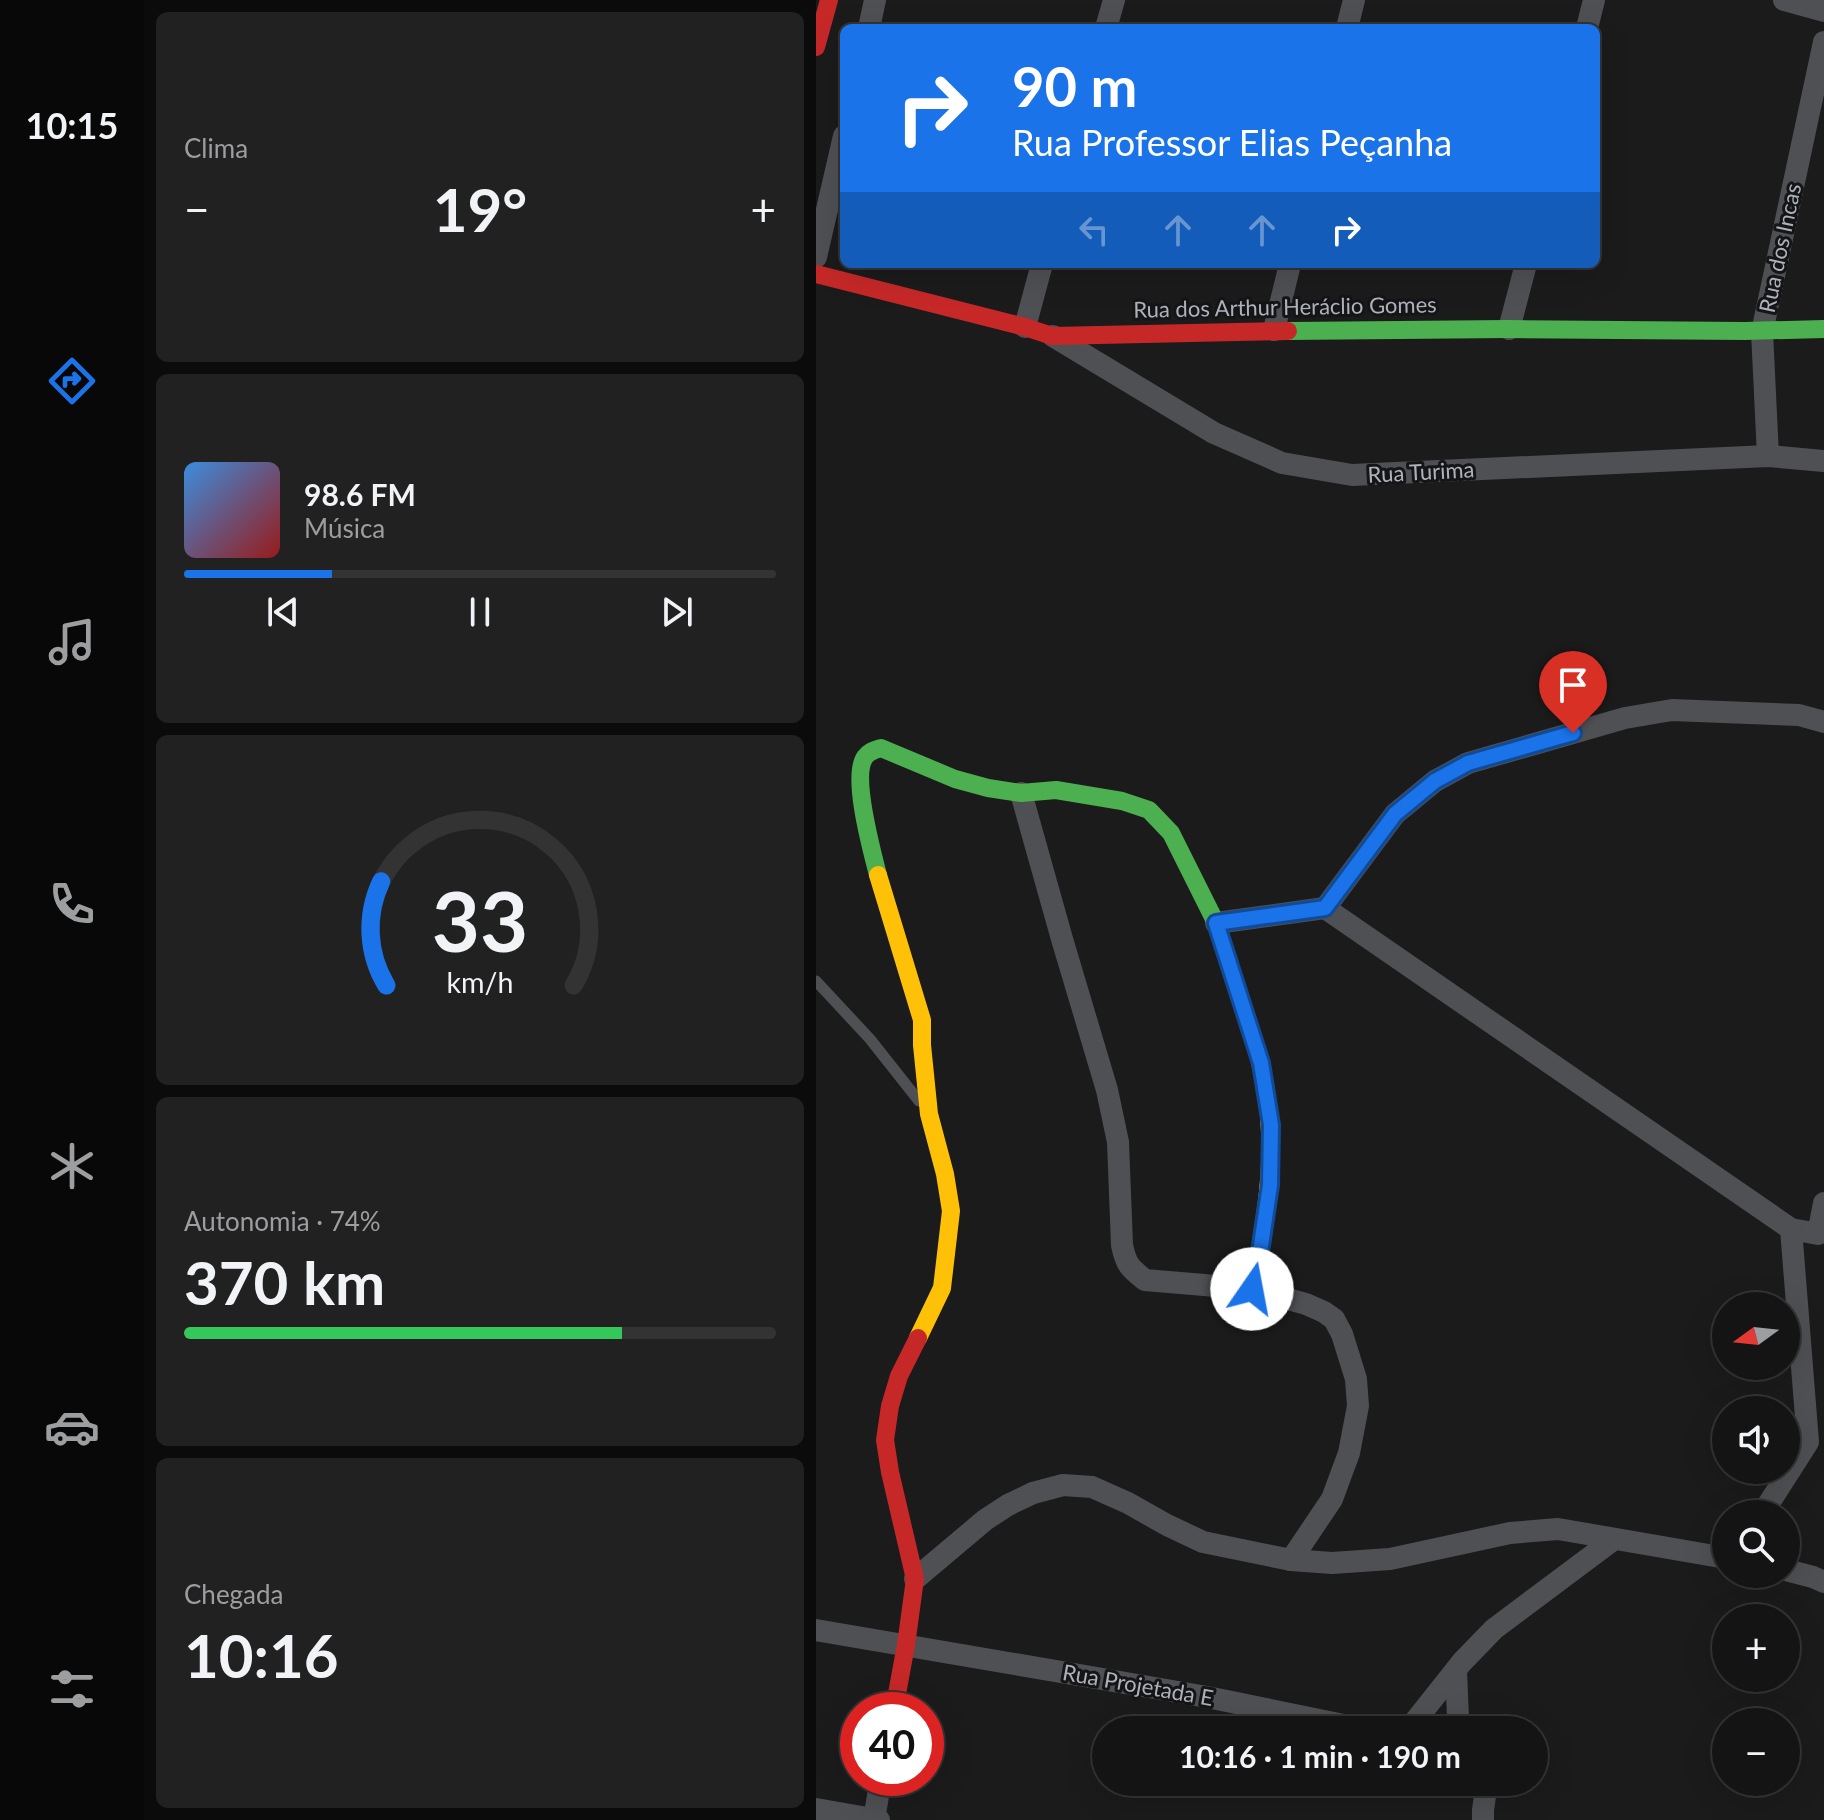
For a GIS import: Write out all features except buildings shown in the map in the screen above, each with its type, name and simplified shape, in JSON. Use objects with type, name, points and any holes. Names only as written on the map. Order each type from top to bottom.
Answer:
[{"type":"street","points":[[816,47],[829,0]]},
{"type":"street","points":[[870,24],[875,0]]},
{"type":"street","points":[[1107,24],[1114,0]]},
{"type":"street","points":[[1348,24],[1354,0]]},
{"type":"street","points":[[1588,24],[1594,0]]},
{"type":"street","points":[[1784,0],[1824,11]]},
{"type":"street","name":"Rua dos Incas","points":[[1768,456],[1762,332],[1824,42]]},
{"type":"street","points":[[816,257],[840,153]]},
{"type":"street","points":[[1025,327],[1041,268]]},
{"type":"street","points":[[1274,330],[1289,268]]},
{"type":"street","points":[[1509,329],[1525,268]]},
{"type":"street","name":"Rua dos Arthur Heráclio Gomes","points":[[816,274],[1052,336],[1274,330],[1762,332],[1824,329]]},
{"type":"street","name":"Rua Turima","points":[[1052,336],[1214,433],[1282,463],[1352,475],[1768,456],[1824,461]]},
{"type":"street","points":[[1325,908],[1395,814],[1435,781],[1468,763],[1625,718],[1672,710],[1799,715],[1824,722]]},
{"type":"street","points":[[897,1692],[915,1579],[885,1440],[899,1376],[942,1288],[951,1211],[929,1114],[922,1020],[869,839],[860,784],[861,765],[871,749],[881,748],[955,779],[988,788],[1021,793],[1056,790],[1122,801],[1149,810],[1171,833],[1216,923],[1261,1063],[1271,1125],[1270,1185],[1252,1289]]},
{"type":"street","points":[[1021,793],[1107,1090],[1118,1142],[1125,1261],[1145,1280],[1252,1289],[1306,1304],[1334,1319],[1342,1334],[1356,1379],[1358,1406],[1349,1453],[1332,1499],[1291,1560]]},
{"type":"street","points":[[1216,923],[1325,908],[1791,1229],[1821,1234],[1824,1203]]},
{"type":"street","points":[[1772,1500],[1816,1439],[1791,1229]]},
{"type":"street","points":[[915,1579],[996,1512],[1033,1493],[1063,1485],[1092,1487],[1203,1542],[1291,1560],[1332,1563],[1390,1559],[1510,1533],[1558,1529],[1712,1556]]},
{"type":"street","points":[[1419,1716],[1494,1629],[1613,1540]]},
{"type":"street","points":[[1800,1574],[1824,1582]]},
{"type":"street","name":"Rua Projetada E","points":[[816,1630],[1207,1697],[1300,1716]]},
{"type":"street","points":[[1456,1670],[1459,1716]]},
{"type":"street","points":[[816,1809],[875,1820],[878,1796]]},
{"type":"street","points":[[1483,1820],[1485,1796]]},
{"type":"lane","points":[[816,981],[870,1039],[929,1114]]},
{"type":"traffic: fast","points":[[1288,331],[1824,329]]},
{"type":"traffic: fast","points":[[878,875],[860,780],[865,757],[881,748],[955,779],[988,788],[1021,793],[1056,790],[1122,801],[1149,810],[1171,833],[1216,923],[1256,1048]]},
{"type":"traffic: slow","points":[[878,875],[922,1020],[929,1114],[951,1211],[942,1288],[918,1338]]},
{"type":"traffic: slow","points":[[1252,1289],[1270,1168],[1268,1108],[1256,1048]]},
{"type":"traffic: jam","points":[[816,47],[829,0]]},
{"type":"traffic: jam","points":[[816,274],[1052,336],[1288,331]]},
{"type":"traffic: jam","points":[[897,1692],[915,1579],[885,1440],[899,1376],[918,1338]]},
{"type":"route","points":[[1252,1289],[1270,1185],[1271,1125],[1261,1063],[1216,923],[1325,908],[1395,814],[1435,781],[1468,763],[1573,733]]}]
